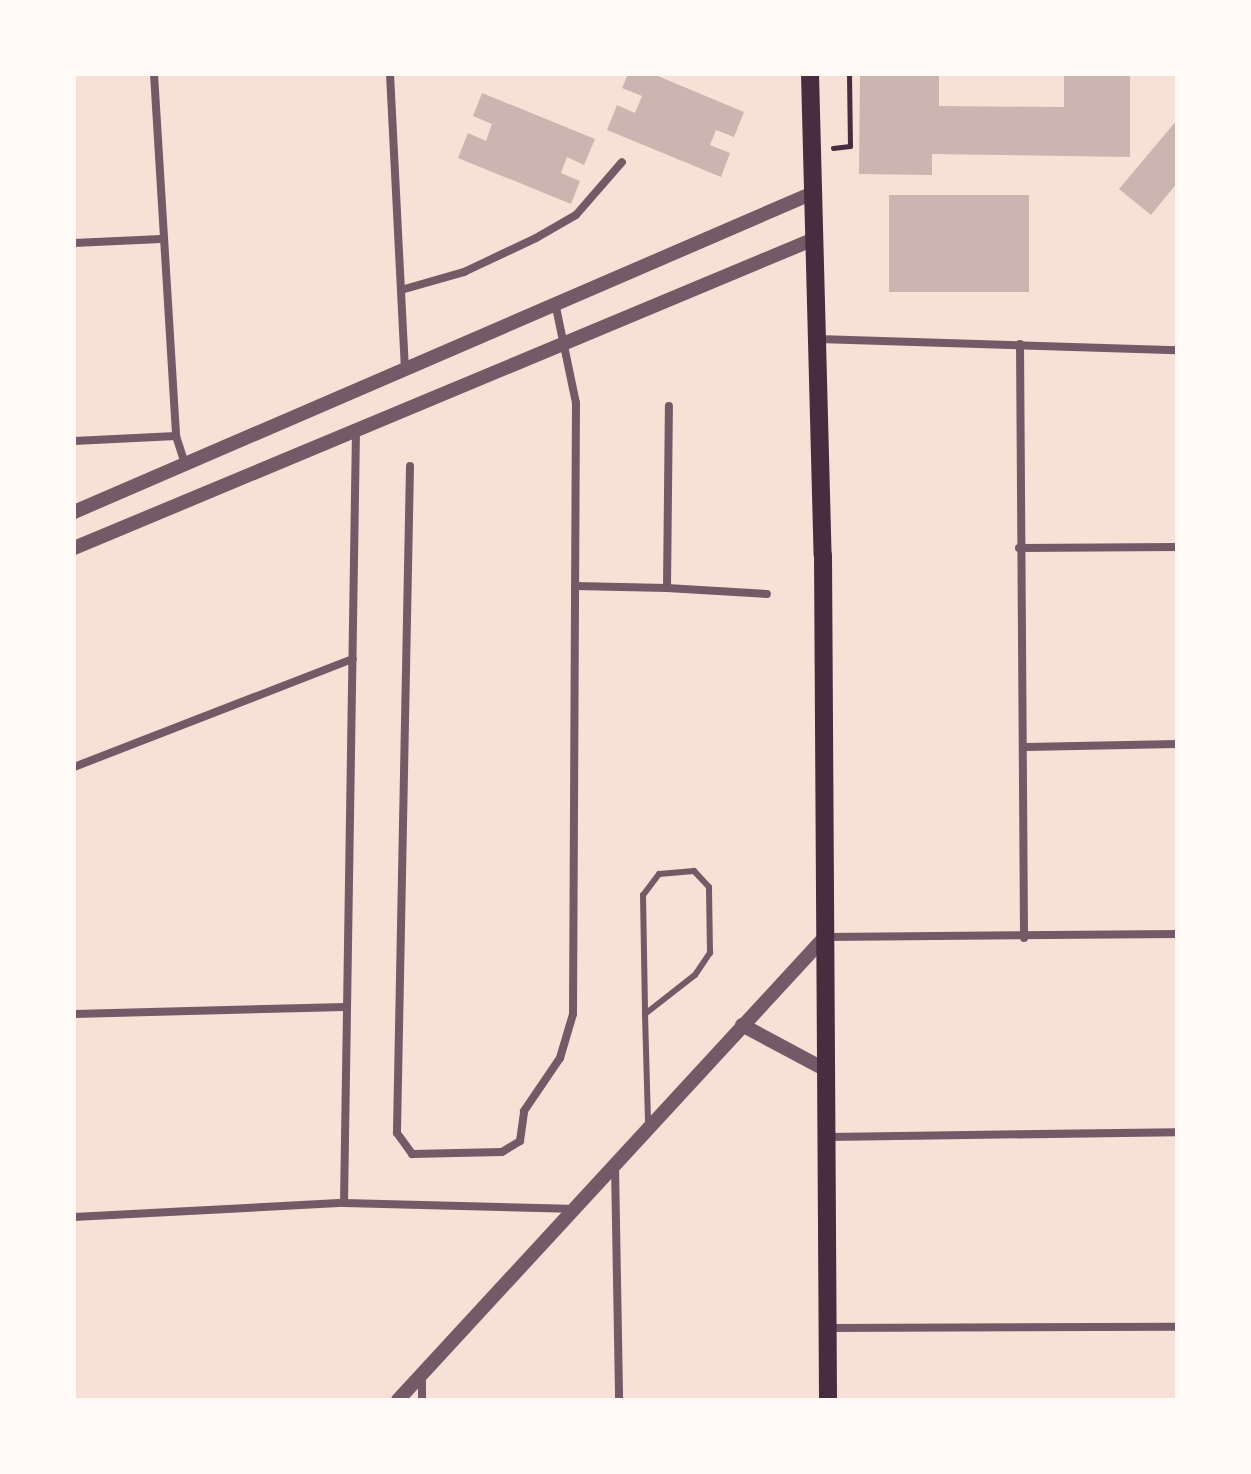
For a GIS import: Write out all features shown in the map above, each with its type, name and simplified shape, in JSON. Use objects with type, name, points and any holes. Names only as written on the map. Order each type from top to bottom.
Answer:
[{"type":"main road","points":[[810,74],[825,937],[828,1400]]},
{"type":"street","points":[[154,74],[161,239],[176,436],[186,466]]},
{"type":"street","points":[[390,74],[405,370]]},
{"type":"street","points":[[401,290],[464,272],[549,230],[604,189],[622,162]]},
{"type":"street","points":[[74,512],[556,307],[813,193]]},
{"type":"street","points":[[74,243],[161,239]]},
{"type":"street","points":[[74,548],[564,347],[814,239]]},
{"type":"street","points":[[410,466],[397,1133],[412,1154],[516,1147],[524,1111],[568,1042],[576,403],[556,307]]},
{"type":"street","points":[[815,339],[1177,350]]},
{"type":"street","points":[[1020,344],[1019,548],[1026,747],[1024,938]]},
{"type":"street","points":[[667,588],[669,406]]},
{"type":"street","points":[[344,1203],[356,431]]},
{"type":"street","points":[[74,441],[176,436]]},
{"type":"street","points":[[1019,548],[1177,547]]},
{"type":"street","points":[[575,586],[767,594]]},
{"type":"street","points":[[74,767],[353,659]]},
{"type":"street","points":[[1026,747],[1177,744]]},
{"type":"street","points":[[398,1400],[568,1209],[825,937],[1024,938],[1177,934]]},
{"type":"street","points":[[74,1014],[345,1007]]},
{"type":"street","points":[[742,1025],[826,1070]]},
{"type":"street","points":[[827,1137],[1177,1132]]},
{"type":"street","points":[[615,1161],[619,1400]]},
{"type":"street","points":[[74,1217],[344,1203],[568,1209]]},
{"type":"street","points":[[828,1328],[1177,1327]]},
{"type":"street","points":[[422,1375],[422,1400]]},
{"type":"lane","points":[[645,1014],[706,965],[710,953],[709,887],[694,871],[659,874],[643,895],[645,1014],[648,1124]]},
{"type":"path","points":[[812,147],[850,147],[849,74]]},
{"type":"building","points":[[628,74],[653,74],[744,112],[734,137],[716,130],[710,145],[730,153],[721,177],[607,130],[617,105],[635,113],[642,96],[622,88]]},
{"type":"building","points":[[860,74],[939,74],[939,106],[1064,107],[1064,74],[1130,74],[1130,157],[932,154],[932,175],[859,174]]},
{"type":"building","points":[[482,93],[595,139],[584,165],[567,157],[561,173],[580,181],[571,204],[458,158],[468,133],[486,141],[492,124],[473,116]]},
{"type":"building","points":[[1177,120],[1177,183],[1151,215],[1119,189]]},
{"type":"building","points":[[889,195],[1029,195],[1029,292],[889,292]]}]
